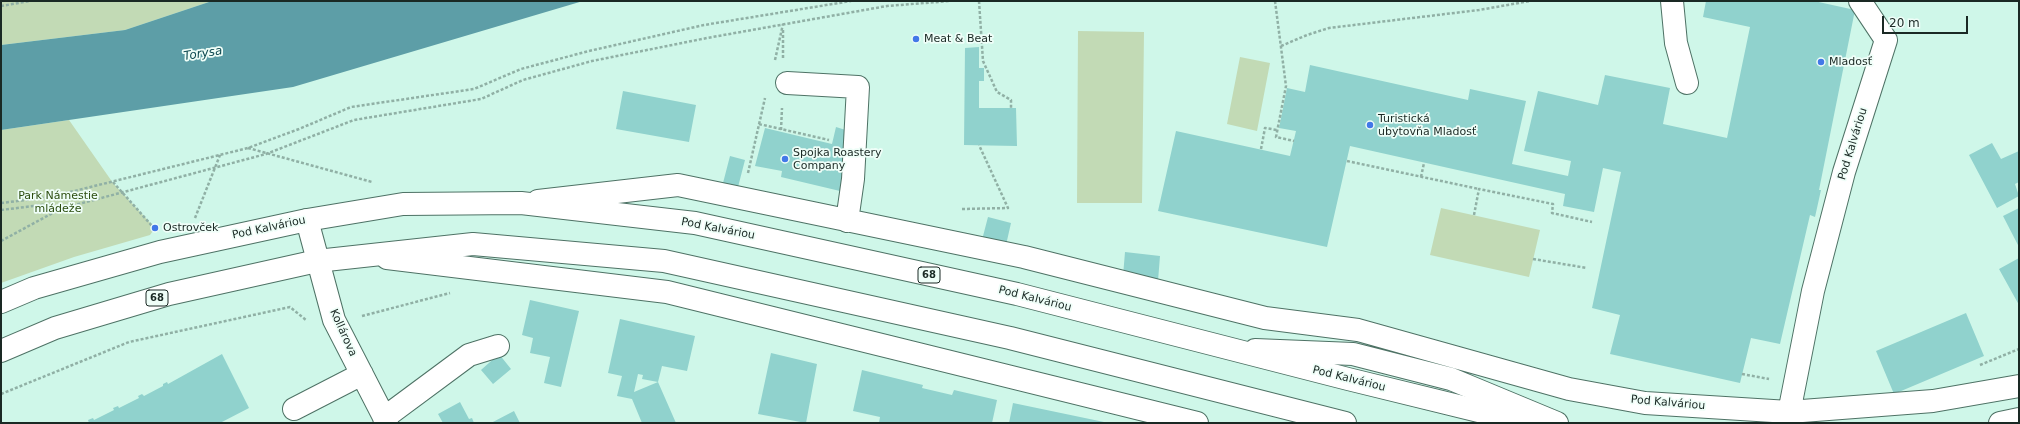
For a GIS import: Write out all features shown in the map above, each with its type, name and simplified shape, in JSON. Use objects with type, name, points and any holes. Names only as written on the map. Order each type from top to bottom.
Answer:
[{"type":"main road","points":[[1672,1],[1676,43],[1687,83]]},
{"type":"main road","name":"Pod Kalváriou","points":[[1788,417],[1813,291],[1844,172],[1886,40],[1860,1]]},
{"type":"main road","points":[[785,74],[858,86],[853,179],[847,220]]},
{"type":"main road","name":"Pod Kalváriou","points":[[1,302],[34,288],[160,252],[306,220],[403,204],[521,203],[678,185],[1024,257],[1265,318],[1358,330],[1569,389],[1645,404],[1788,417],[1933,401],[2019,386]]},
{"type":"main road","name":"Pod Kalváriou","points":[[521,203],[695,223],[1017,294],[1503,416],[1542,423]]},
{"type":"main road","name":"Kollárova","points":[[306,220],[334,320],[386,420],[469,355],[498,346]]},
{"type":"main road","name":"68","points":[[1,351],[55,328],[169,294],[318,262],[472,244],[664,261],[1010,338],[1345,423]]},
{"type":"main road","points":[[368,255],[667,292],[1137,416],[1197,423]]},
{"type":"main road","points":[[1236,350],[1353,354],[1451,379],[1557,423]]},
{"type":"main road","points":[[294,409],[362,374]]},
{"type":"main road","points":[[2000,423],[2019,420]]},
{"type":"path","points":[[1,6],[30,1]]},
{"type":"path","points":[[1,203],[50,197],[248,148],[299,129],[351,107],[474,89],[521,69],[589,51],[704,25],[851,1]]},
{"type":"path","points":[[1,240],[60,209],[266,154],[354,120],[481,99],[523,80],[592,62],[783,24],[887,6],[950,1]]},
{"type":"path","points":[[979,1],[983,61],[997,92],[1011,100],[1011,108]]},
{"type":"path","points":[[1275,1],[1286,86],[1276,137],[1294,141]]},
{"type":"path","points":[[1281,46],[1329,28],[1472,11],[1530,1]]},
{"type":"path","points":[[774,64],[783,24]]},
{"type":"path","points":[[783,24],[785,74]]},
{"type":"path","points":[[741,198],[766,94]]},
{"type":"path","points":[[759,124],[833,141]]},
{"type":"path","points":[[1261,149],[1265,128],[1277,130]]},
{"type":"path","points":[[962,209],[1008,208],[980,145]]},
{"type":"path","points":[[248,148],[373,182]]},
{"type":"path","points":[[195,220],[220,155]]},
{"type":"path","points":[[1346,161],[1554,204],[1552,213],[1592,222]]},
{"type":"path","points":[[1421,177],[1424,163]]},
{"type":"path","points":[[113,182],[155,228]]},
{"type":"path","points":[[1474,215],[1479,189]]},
{"type":"path","points":[[1,210],[48,204],[60,209]]},
{"type":"path","points":[[1533,259],[1587,268]]},
{"type":"path","points":[[1,394],[129,342],[290,307],[315,327],[334,320],[362,316],[457,292]]},
{"type":"path","points":[[1742,374],[1776,380]]},
{"type":"green space","points":[[1,1],[212,1],[125,30],[1,45]]},
{"type":"green space","points":[[1078,31],[1144,32],[1142,203],[1077,203]]},
{"type":"green space","points":[[1240,57],[1270,63],[1257,131],[1227,124]]},
{"type":"green space","name":"Park Námestie mládeže","points":[[69,120],[113,183],[155,228],[150,235],[74,257],[1,283],[1,130]]},
{"type":"green space","points":[[1441,208],[1540,230],[1529,277],[1430,255]]},
{"type":"water","name":"Torysa","points":[[212,1],[583,1],[293,87],[1,130],[1,45],[125,30]]},
{"type":"building","points":[[1706,1],[1814,1],[1855,10],[1815,217],[1810,215],[1780,344],[1751,338],[1740,383],[1610,354],[1620,315],[1592,308],[1621,172],[1603,168],[1594,212],[1563,206],[1565,194],[1350,146],[1327,247],[1158,211],[1176,131],[1290,156],[1296,131],[1279,128],[1287,88],[1305,92],[1310,65],[1468,100],[1470,89],[1526,101],[1512,164],[1568,176],[1571,161],[1524,151],[1538,91],[1598,105],[1605,75],[1670,88],[1663,124],[1727,138],[1750,27],[1703,17]]},
{"type":"building","points":[[979,47],[979,68],[984,68],[984,81],[979,81],[979,108],[1016,108],[1017,146],[964,145],[965,48]]},
{"type":"building","points":[[623,91],[696,105],[689,142],[616,129]]},
{"type":"building","points":[[836,127],[852,132],[840,191],[781,177],[782,171],[755,166],[765,128],[832,144]]},
{"type":"building","points":[[1992,143],[2001,159],[2019,151],[2019,182],[2015,184],[2019,196],[1997,208],[1969,155]]},
{"type":"building","points":[[730,156],[745,160],[738,187],[723,183]]},
{"type":"building","points":[[2019,208],[2019,247],[2003,216]]},
{"type":"building","points":[[988,217],[1011,223],[1006,245],[982,240]]},
{"type":"building","points":[[1125,252],[1160,256],[1158,281],[1123,276]]},
{"type":"building","points":[[2019,258],[2019,305],[1999,269]]},
{"type":"building","points":[[530,300],[579,311],[561,387],[544,383],[550,357],[530,353],[533,338],[522,335]]},
{"type":"building","points":[[1966,313],[1984,356],[1894,394],[1876,351]]},
{"type":"building","points":[[620,319],[695,336],[687,371],[662,366],[658,382],[676,423],[642,423],[632,399],[617,396],[622,376],[608,373]],"holes":[[[638,374],[643,375],[642,379],[658,382],[634,392]]]},
{"type":"building","points":[[771,353],[817,364],[806,423],[758,414]]},
{"type":"building","points":[[222,354],[249,408],[220,423],[89,423],[88,420],[93,418],[94,420],[114,410],[113,408],[118,406],[119,408],[139,398],[138,396],[142,394],[144,396],[163,386],[163,384],[167,382],[168,384]]},
{"type":"building","points":[[499,354],[511,369],[493,384],[481,370]]},
{"type":"building","points":[[862,370],[923,385],[922,388],[952,395],[954,390],[997,400],[992,423],[879,423],[880,417],[853,411]]},
{"type":"building","points":[[460,402],[469,419],[472,418],[474,423],[443,423],[438,414]]},
{"type":"building","points":[[1013,403],[1104,422],[1104,423],[1009,423]]},
{"type":"building","points":[[514,411],[520,423],[491,423]]},
{"type":"place","name":"Meat & Beat","points":[[916,39]]},
{"type":"place","name":"Mladosť","points":[[1821,62]]},
{"type":"place","name":"Turistická ubytovňa Mladosť","points":[[1370,125]]},
{"type":"place","name":"Spojka Roastery Company","points":[[785,159]]},
{"type":"place","name":"Ostrovček","points":[[155,228]]}]
